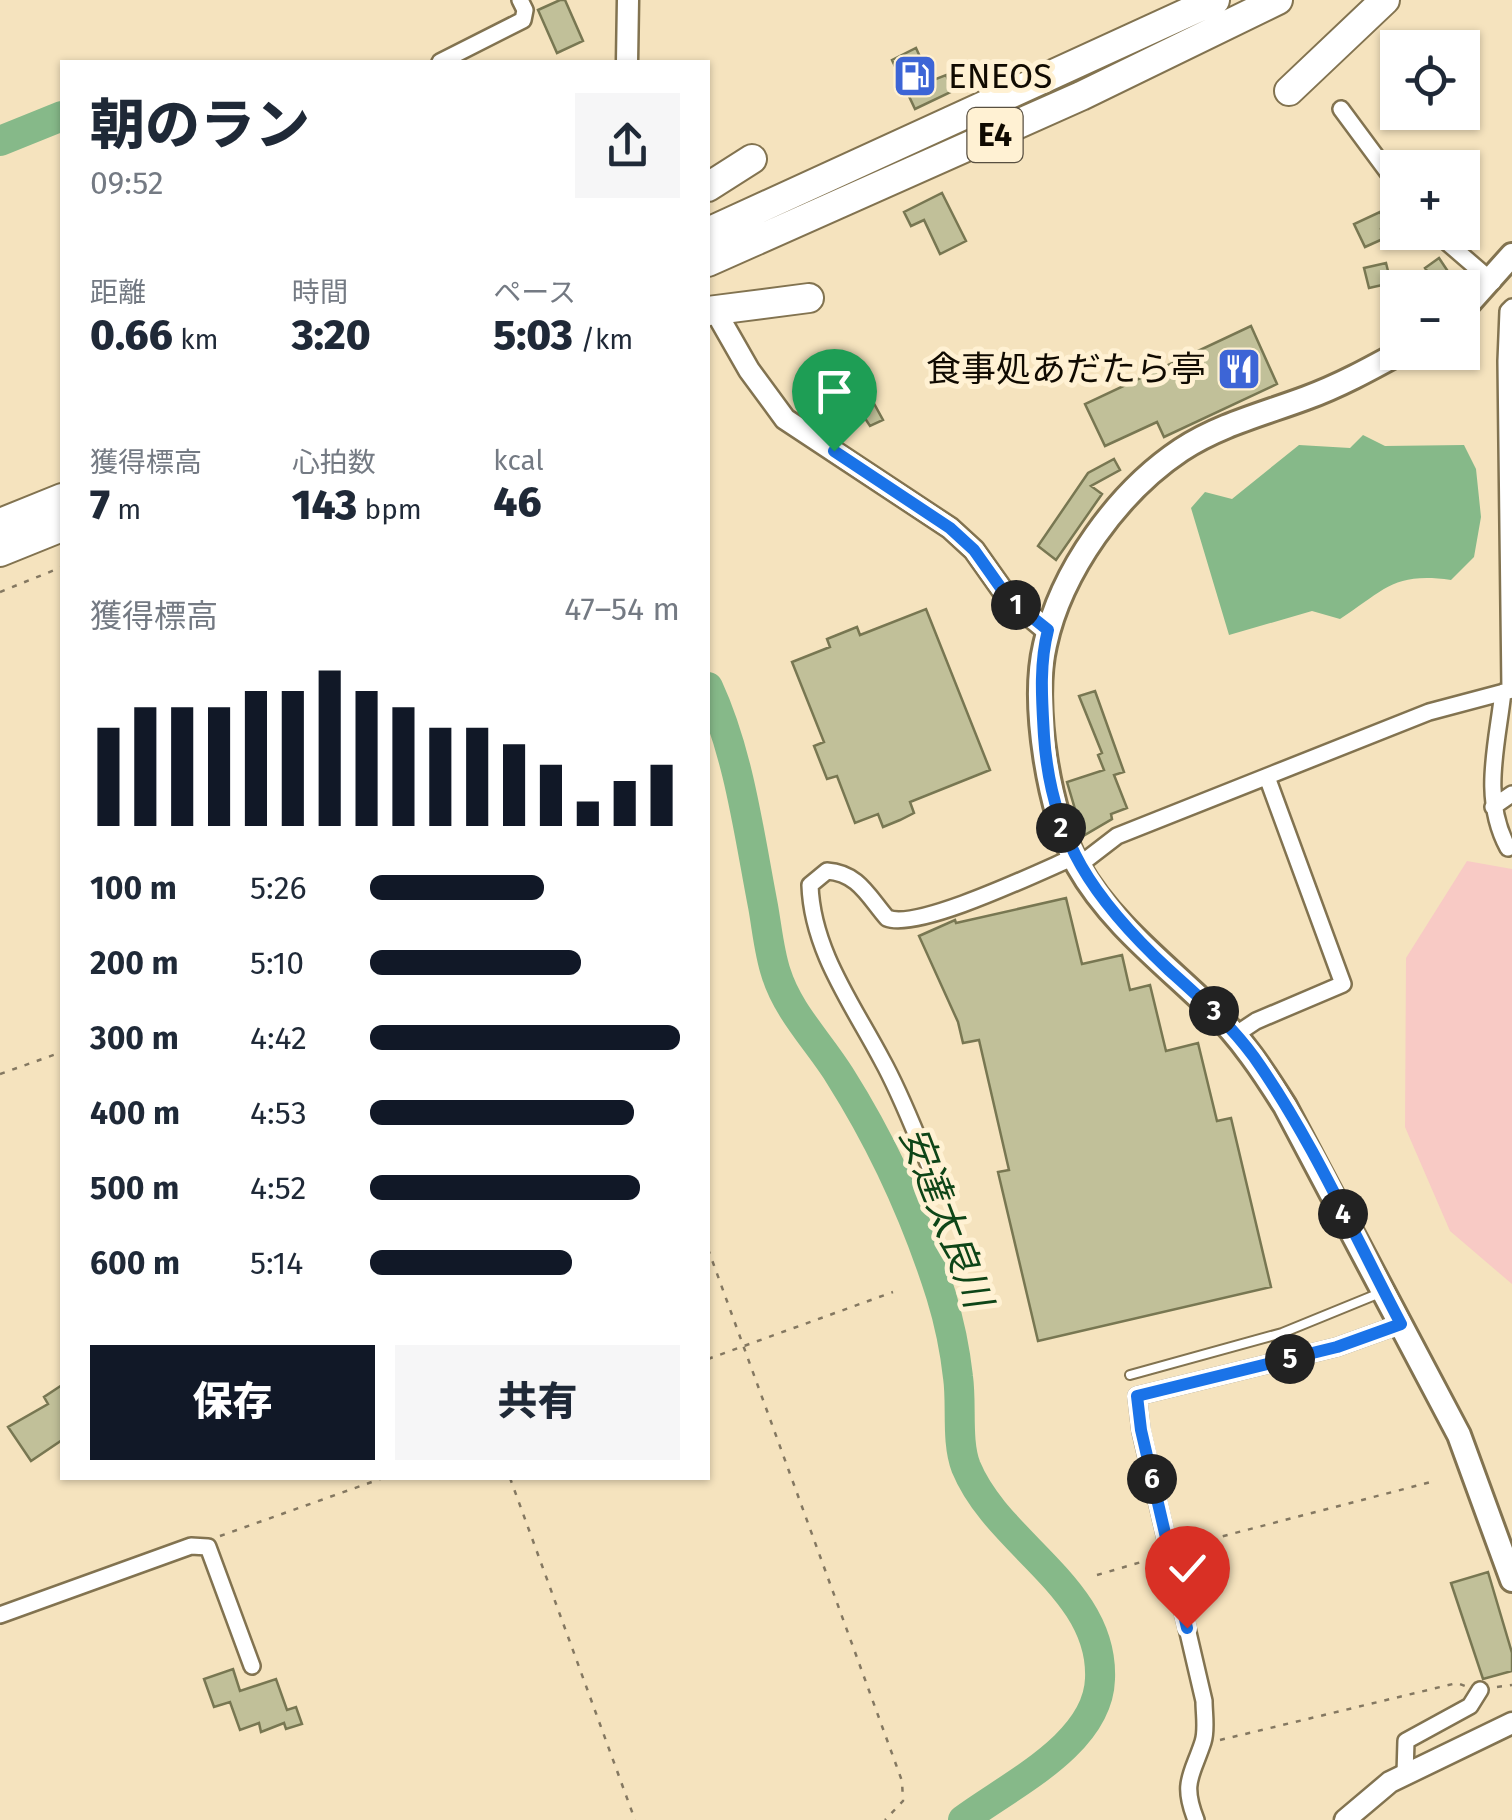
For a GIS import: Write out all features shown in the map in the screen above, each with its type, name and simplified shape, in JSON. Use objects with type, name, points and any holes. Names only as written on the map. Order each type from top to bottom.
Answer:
[{"type":"highway","name":"E4","points":[[710,231],[1215,0]]},
{"type":"highway","name":"E4","points":[[710,261],[1064,103],[1278,0]]},
{"type":"highway","points":[[1289,91],[1385,0]]},
{"type":"highway","points":[[710,186],[752,159]]},
{"type":"highway","points":[[714,316],[809,298]]},
{"type":"highway","points":[[0,522],[60,499]]},
{"type":"highway","points":[[0,552],[60,527]]},
{"type":"main road","points":[[1480,293],[1506,267]]},
{"type":"main road","points":[[1380,363],[1329,390],[1210,433],[1146,477],[1085,554],[1048,630],[1042,666],[1048,775],[1058,820],[1076,862],[1126,926],[1234,1035],[1285,1106],[1459,1436],[1506,1540],[1512,1580]]},
{"type":"street","points":[[444,60],[523,20],[525,10],[520,0]]},
{"type":"street","points":[[627,60],[628,0]]},
{"type":"street","points":[[1341,109],[1380,162]]},
{"type":"street","points":[[1472,250],[1506,267]]},
{"type":"street","points":[[1508,848],[1493,807],[1490,784],[1508,691],[1506,362],[1508,311],[1512,307]]},
{"type":"street","points":[[714,316],[785,418],[950,528],[974,550],[1008,598],[1048,630]]},
{"type":"street","points":[[932,1172],[881,1058],[864,1033],[818,936],[810,885],[827,870],[839,872],[863,887],[887,918],[908,921],[1076,862],[1117,836],[1428,712],[1508,691]]},
{"type":"street","points":[[1234,1035],[1256,1021],[1342,984],[1266,776]]},
{"type":"street","points":[[1493,807],[1512,794]]},
{"type":"street","points":[[1196,1820],[1187,1794],[1188,1775],[1204,1742],[1204,1701],[1141,1430],[1137,1396],[1337,1347],[1401,1324]]},
{"type":"street","points":[[0,1616],[190,1546],[208,1547],[252,1666]]},
{"type":"street","points":[[1404,1774],[1406,1741],[1470,1706],[1480,1690]]},
{"type":"street","points":[[1345,1820],[1404,1774],[1512,1723]]},
{"type":"lane","points":[[1130,1376],[1282,1333],[1384,1291]]},
{"type":"path","points":[[0,592],[60,568]]},
{"type":"path","points":[[0,1074],[60,1053]]},
{"type":"path","points":[[710,1254],[902,1781],[902,1801],[885,1820]]},
{"type":"path","points":[[710,1359],[893,1292]]},
{"type":"path","points":[[208,1547],[217,1538],[377,1480]]},
{"type":"path","points":[[511,1480],[634,1820]]},
{"type":"path","points":[[1097,1575],[1431,1482]]},
{"type":"path","points":[[1204,1742],[1457,1684],[1480,1690],[1512,1685]]},
{"type":"shaded area","points":[[1363,435],[1385,446],[1464,445],[1476,469],[1481,517],[1474,557],[1451,580],[1402,581],[1340,619],[1312,611],[1229,635],[1191,508],[1205,492],[1232,499],[1299,445],[1350,448]]},
{"type":"shaded area","points":[[1467,861],[1512,869],[1512,1284],[1450,1231],[1405,1127],[1406,958]]},
{"type":"building","points":[[565,0],[583,41],[557,53],[538,10]]},
{"type":"building","points":[[916,48],[931,81],[946,75],[953,91],[915,109],[892,60]]},
{"type":"building","points":[[942,193],[966,241],[940,254],[924,220],[911,226],[904,212]]},
{"type":"building","points":[[1380,212],[1380,240],[1365,247],[1354,224]]},
{"type":"building","points":[[1439,258],[1447,270],[1426,270]]},
{"type":"building","points":[[1386,263],[1388,270],[1380,270],[1380,286],[1369,288],[1364,268]]},
{"type":"building","points":[[1251,326],[1277,384],[1164,437],[1157,422],[1105,446],[1085,404]]},
{"type":"building","points":[[866,389],[883,420],[870,426],[851,397]]},
{"type":"building","points":[[1114,459],[1120,470],[1091,486],[1102,494],[1056,560],[1038,546],[1088,473]]},
{"type":"building","points":[[926,609],[990,770],[910,802],[914,813],[883,827],[878,814],[855,823],[837,776],[827,779],[814,746],[824,742],[792,662],[830,647],[827,639],[857,627],[860,635]]},
{"type":"building","points":[[1095,691],[1124,772],[1114,775],[1127,808],[1111,814],[1112,819],[1083,836],[1067,782],[1104,770],[1098,755],[1102,753],[1079,696]]},
{"type":"building","points":[[1066,898],[1082,964],[1122,955],[1130,990],[1150,985],[1166,1051],[1198,1043],[1217,1121],[1231,1118],[1271,1287],[1038,1341],[998,1172],[1009,1170],[979,1040],[963,1043],[958,1022],[919,936],[955,920],[956,923]]},
{"type":"building","points":[[60,1386],[60,1441],[31,1461],[8,1427],[48,1404],[44,1397]]},
{"type":"building","points":[[1488,1572],[1512,1653],[1512,1671],[1483,1679],[1451,1583]]},
{"type":"building","points":[[233,1669],[240,1691],[276,1679],[287,1710],[296,1707],[302,1724],[286,1729],[284,1723],[261,1732],[259,1723],[240,1730],[230,1702],[214,1707],[204,1679]]},
{"type":"waterway","name":"安達太良川","points":[[0,141],[60,117]]},
{"type":"waterway","name":"安達太良川","points":[[710,692],[735,767],[781,987],[840,1076],[885,1155],[941,1295],[957,1367],[961,1446],[966,1467],[1001,1520],[1068,1592],[1097,1647],[1100,1679],[1084,1724],[1048,1761],[963,1820]]},
{"type":"place","name":"ENEOS","points":[[915,76]]},
{"type":"place","name":"食事処あだたら亭","points":[[1239,369]]},
{"type":"route","points":[[834,451],[950,528],[974,550],[1008,598],[1048,630],[1042,666],[1048,775],[1058,820],[1078,866],[1101,899],[1152,954],[1215,1012],[1253,1056],[1285,1106],[1401,1324],[1337,1347],[1137,1396],[1141,1430],[1187,1628]]}]
